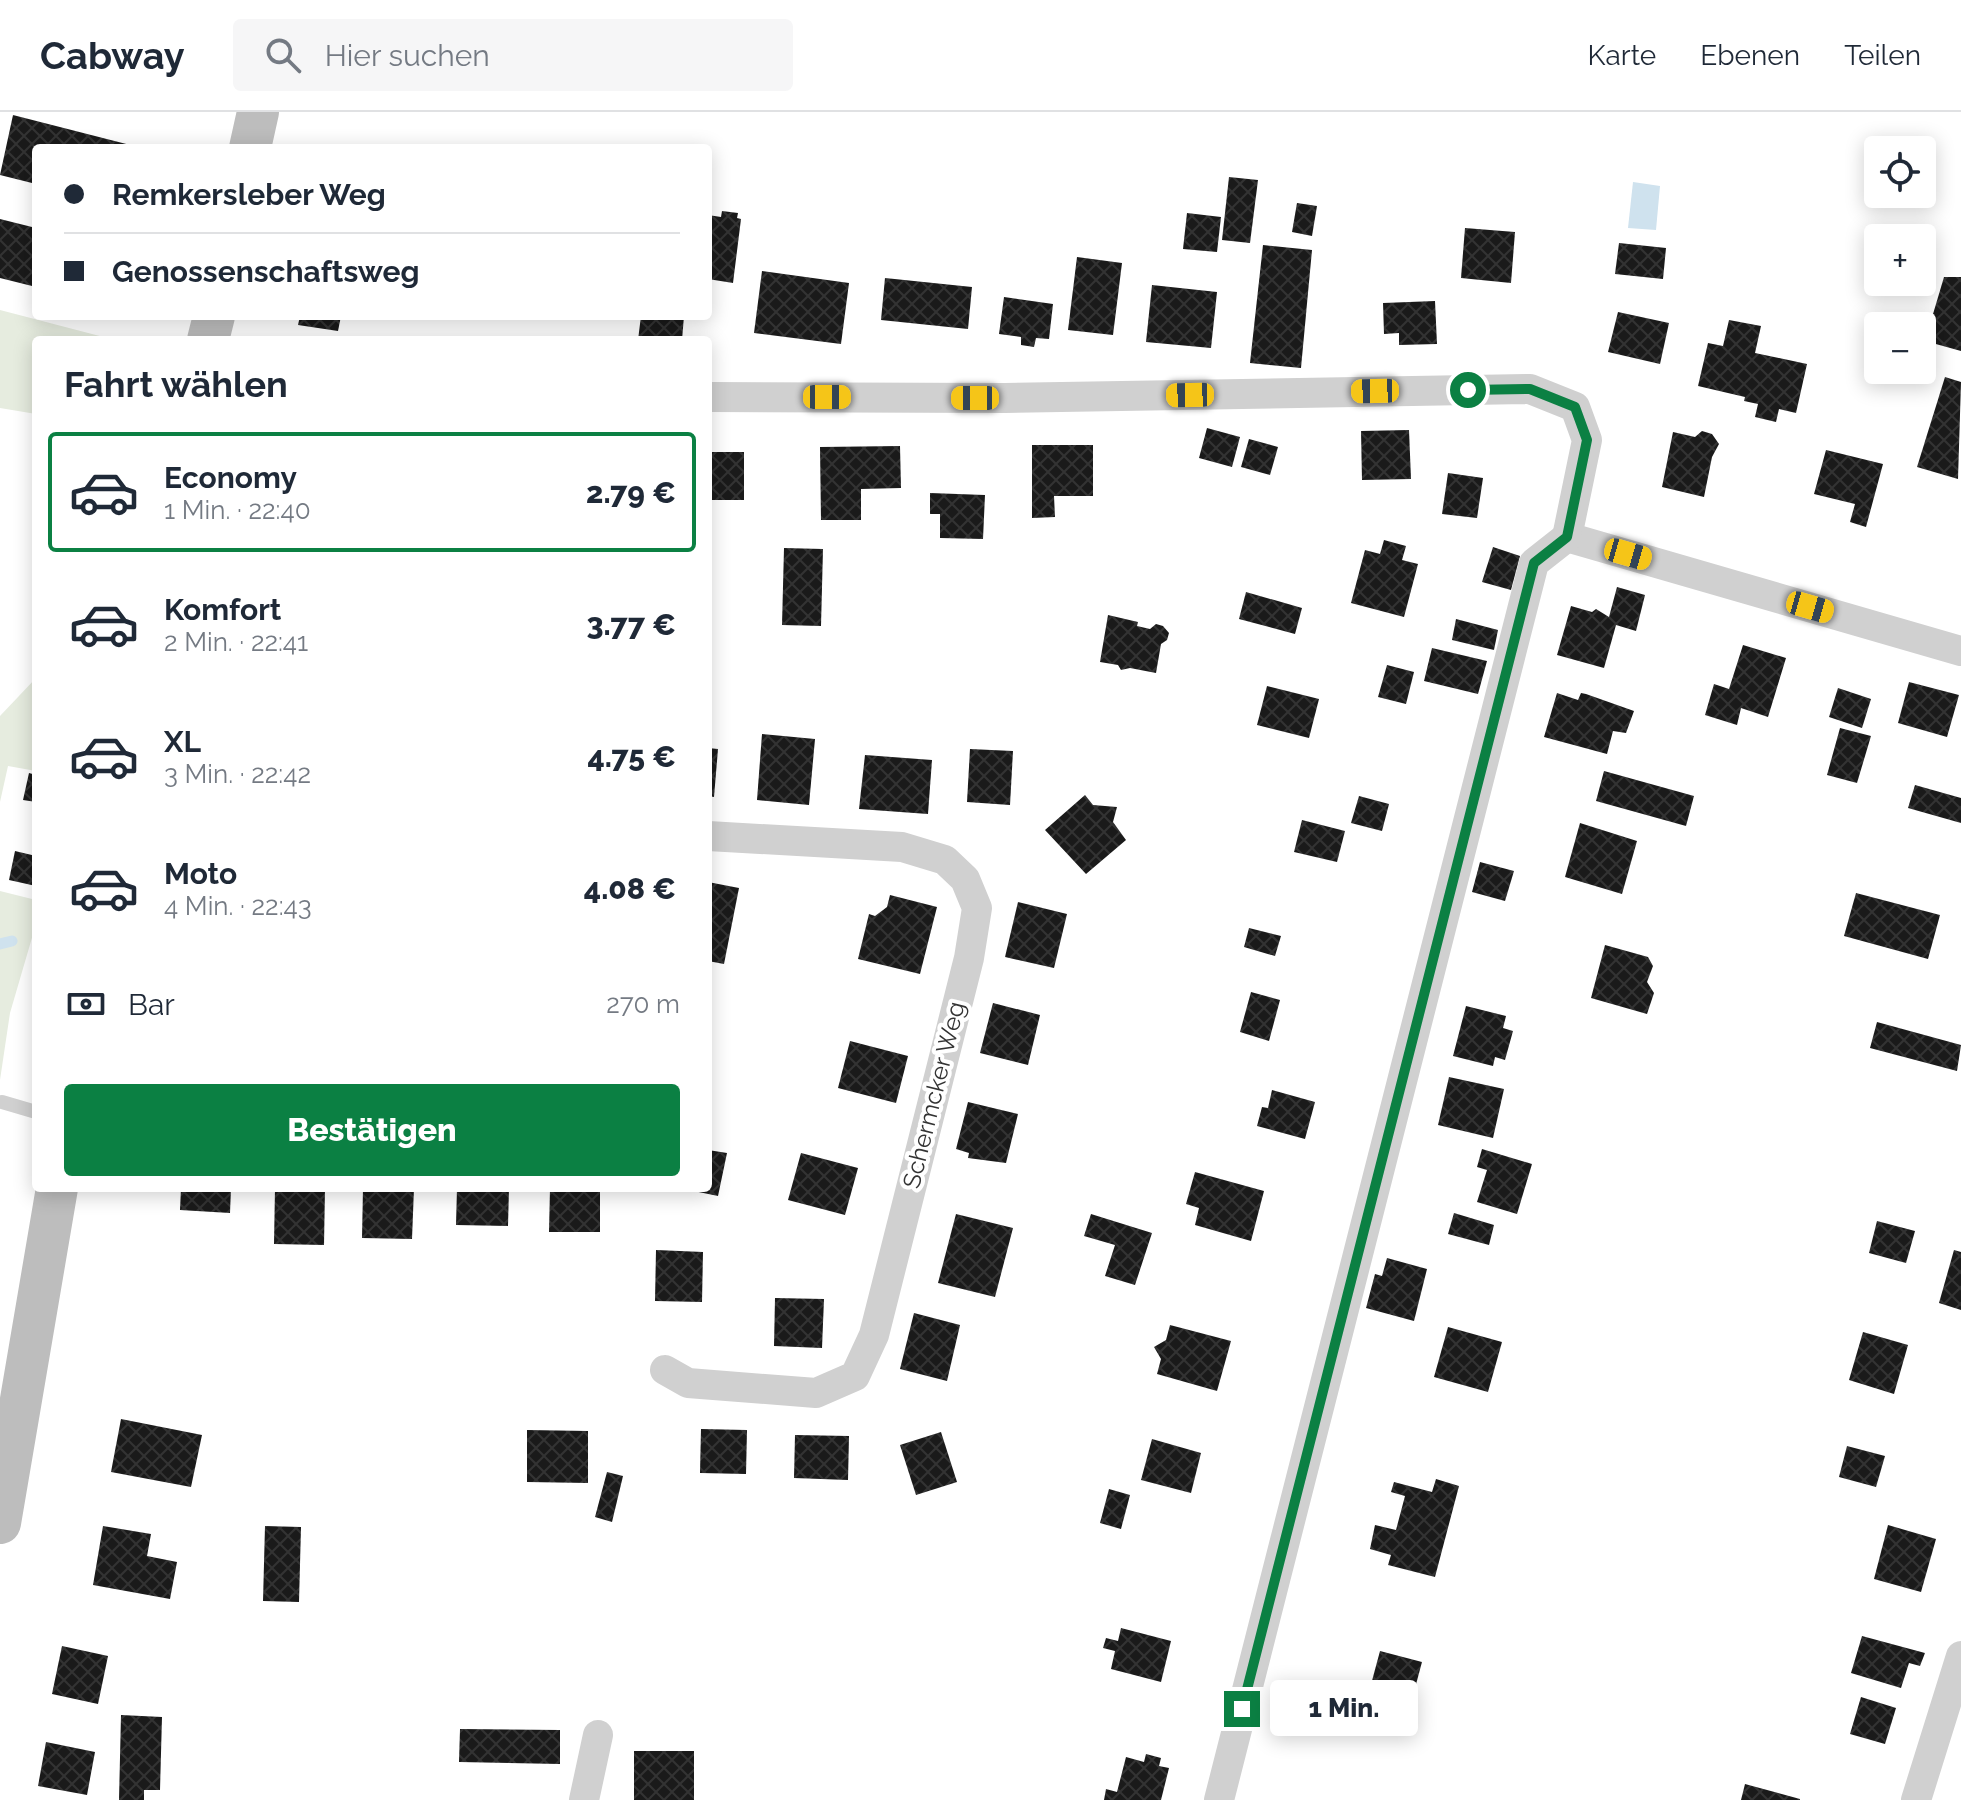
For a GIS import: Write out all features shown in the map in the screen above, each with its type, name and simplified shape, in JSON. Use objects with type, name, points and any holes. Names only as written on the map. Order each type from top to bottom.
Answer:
[{"type":"main road","points":[[251,144],[258,112]]},
{"type":"main road","points":[[0,1523],[56,1192]]},
{"type":"street","points":[[712,397],[1005,398],[1530,389],[1575,407],[1587,440],[1567,537],[1534,563],[1219,1800]]},
{"type":"street","points":[[1567,537],[1961,651]]},
{"type":"street","name":"Schermcker Weg","points":[[665,1370],[688,1383],[816,1393],[855,1376],[874,1335],[969,958],[977,908],[965,879],[945,860],[902,847],[712,836]]},
{"type":"street","points":[[1916,1800],[1961,1656]]},
{"type":"street","points":[[584,1800],[598,1735]]},
{"type":"lane","points":[[2,1102],[32,1111]]},
{"type":"shaded area","points":[[0,310],[100,336],[32,336],[32,413],[0,408]]},
{"type":"shaded area","points":[[32,682],[32,770],[8,766],[0,802],[0,716]]},
{"type":"shaded area","points":[[0,891],[32,899],[32,938],[10,1013],[0,1080]]},
{"type":"water","points":[[1633,182],[1660,186],[1656,230],[1628,228]]},
{"type":"building","points":[[13,115],[126,144],[32,144],[32,183],[0,175]]},
{"type":"building","points":[[1229,177],[1258,180],[1250,243],[1222,240]]},
{"type":"building","points":[[1297,203],[1317,206],[1312,236],[1292,232]]},
{"type":"building","points":[[722,211],[738,213],[737,218],[741,219],[733,283],[712,280],[712,216],[721,217]]},
{"type":"building","points":[[1187,213],[1221,217],[1217,252],[1183,249]]},
{"type":"building","points":[[0,219],[32,227],[32,286],[0,278]]},
{"type":"building","points":[[1465,228],[1515,232],[1511,283],[1461,278]]},
{"type":"building","points":[[1619,243],[1666,248],[1663,279],[1615,274]]},
{"type":"building","points":[[1263,245],[1312,250],[1301,368],[1250,363]]},
{"type":"building","points":[[1077,257],[1122,263],[1113,335],[1068,330]]},
{"type":"building","points":[[762,271],[849,283],[841,344],[754,333]]},
{"type":"building","points":[[1944,277],[1961,277],[1961,351],[1936,344],[1934,312]]},
{"type":"building","points":[[885,278],[972,287],[968,329],[881,320]]},
{"type":"building","points":[[1152,285],[1217,292],[1211,348],[1146,342]]},
{"type":"building","points":[[1004,297],[1053,304],[1049,339],[1036,338],[1034,347],[1021,345],[1021,337],[999,334]]},
{"type":"building","points":[[1435,301],[1437,344],[1399,345],[1399,333],[1384,334],[1383,303]]},
{"type":"building","points":[[1618,312],[1669,323],[1660,364],[1608,352]]},
{"type":"building","points":[[299,320],[340,320],[338,331],[298,325]]},
{"type":"building","points":[[640,320],[684,320],[682,336],[638,336]]},
{"type":"building","points":[[1729,320],[1761,326],[1755,353],[1807,364],[1796,413],[1779,409],[1776,422],[1755,417],[1758,404],[1744,401],[1745,397],[1698,386],[1708,343],[1723,346]]},
{"type":"building","points":[[1945,377],[1961,382],[1958,479],[1917,467]]},
{"type":"building","points":[[1207,428],[1240,437],[1232,467],[1199,458]]},
{"type":"building","points":[[1409,430],[1411,479],[1362,480],[1361,431]]},
{"type":"building","points":[[1702,431],[1712,434],[1719,444],[1712,457],[1704,497],[1662,487],[1673,432],[1695,437]]},
{"type":"building","points":[[1249,439],[1278,447],[1270,475],[1241,467]]},
{"type":"building","points":[[1032,445],[1093,445],[1093,496],[1054,496],[1055,517],[1032,518]]},
{"type":"building","points":[[900,446],[901,488],[861,489],[861,520],[821,520],[820,447]]},
{"type":"building","points":[[1826,450],[1883,464],[1866,527],[1850,522],[1855,504],[1814,494]]},
{"type":"building","points":[[712,452],[744,452],[744,500],[712,500]]},
{"type":"building","points":[[1448,473],[1483,478],[1477,518],[1442,514]]},
{"type":"building","points":[[930,493],[985,495],[983,539],[940,538],[940,514],[930,514]]},
{"type":"building","points":[[1384,540],[1406,546],[1402,560],[1418,564],[1404,617],[1351,603],[1365,550],[1380,554]]},
{"type":"building","points":[[1493,547],[1520,556],[1511,590],[1482,582]]},
{"type":"building","points":[[784,548],[823,549],[821,626],[782,625]]},
{"type":"building","points":[[1617,587],[1645,595],[1636,631],[1616,625],[1604,668],[1557,655],[1571,606],[1592,612],[1596,609],[1609,617]]},
{"type":"building","points":[[1246,592],[1302,608],[1295,634],[1239,619]]},
{"type":"building","points":[[1108,615],[1138,622],[1137,626],[1150,629],[1156,624],[1163,626],[1169,633],[1167,640],[1161,644],[1156,673],[1130,668],[1121,670],[1118,665],[1100,662]]},
{"type":"building","points":[[1456,619],[1498,630],[1494,650],[1452,640]]},
{"type":"building","points":[[1743,645],[1786,658],[1768,717],[1741,708],[1737,725],[1705,715],[1714,684],[1729,689]]},
{"type":"building","points":[[1432,648],[1487,661],[1478,694],[1424,681]]},
{"type":"building","points":[[1387,665],[1414,672],[1406,704],[1378,697]]},
{"type":"building","points":[[1909,682],[1959,695],[1947,737],[1898,723]]},
{"type":"building","points":[[1267,686],[1319,699],[1309,738],[1257,725]]},
{"type":"building","points":[[1838,688],[1871,699],[1862,728],[1829,717]]},
{"type":"building","points":[[1557,693],[1578,700],[1581,693],[1586,694],[1634,711],[1626,733],[1613,731],[1607,754],[1544,737]]},
{"type":"building","points":[[1840,728],[1871,736],[1857,783],[1827,775]]},
{"type":"building","points":[[762,734],[815,739],[809,805],[757,800]]},
{"type":"building","points":[[712,748],[718,749],[712,797]]},
{"type":"building","points":[[970,749],[1013,751],[1010,805],[967,802]]},
{"type":"building","points":[[865,755],[932,760],[928,814],[859,809]]},
{"type":"building","points":[[1604,771],[1694,796],[1686,826],[1596,801]]},
{"type":"building","points":[[29,773],[32,774],[32,801],[23,800]]},
{"type":"building","points":[[1915,785],[1961,798],[1961,823],[1908,808]]},
{"type":"building","points":[[1085,795],[1093,805],[1117,807],[1113,822],[1126,840],[1086,874],[1045,830]]},
{"type":"building","points":[[1359,796],[1389,804],[1382,831],[1351,823]]},
{"type":"building","points":[[1302,820],[1345,831],[1337,862],[1294,852]]},
{"type":"building","points":[[1580,823],[1637,841],[1622,894],[1565,877]]},
{"type":"building","points":[[15,851],[32,855],[32,885],[9,880]]},
{"type":"building","points":[[1480,862],[1514,871],[1505,901],[1472,892]]},
{"type":"building","points":[[712,883],[739,888],[724,964],[712,962]]},
{"type":"building","points":[[1856,893],[1940,915],[1928,959],[1844,936]]},
{"type":"building","points":[[890,895],[937,907],[920,974],[858,959],[869,914],[875,916],[887,907]]},
{"type":"building","points":[[1018,902],[1067,914],[1054,968],[1005,957]]},
{"type":"building","points":[[1249,928],[1281,936],[1275,956],[1244,947]]},
{"type":"building","points":[[1605,945],[1648,957],[1653,966],[1647,982],[1654,993],[1647,1014],[1591,998]]},
{"type":"building","points":[[1251,992],[1280,1000],[1269,1041],[1240,1032]]},
{"type":"building","points":[[993,1003],[1040,1015],[1028,1065],[980,1053]]},
{"type":"building","points":[[1466,1006],[1506,1016],[1503,1028],[1513,1031],[1505,1060],[1495,1057],[1493,1066],[1453,1056]]},
{"type":"building","points":[[1877,1022],[1961,1045],[1957,1071],[1870,1048]]},
{"type":"building","points":[[850,1041],[908,1056],[896,1103],[838,1088]]},
{"type":"building","points":[[1449,1077],[1504,1089],[1493,1138],[1438,1125]]},
{"type":"building","points":[[1272,1090],[1315,1102],[1305,1139],[1257,1126],[1262,1107],[1268,1108]]},
{"type":"building","points":[[968,1102],[1018,1114],[1006,1163],[968,1158],[969,1153],[956,1149]]},
{"type":"building","points":[[1482,1149],[1532,1164],[1517,1214],[1477,1202],[1487,1170],[1477,1167]]},
{"type":"building","points":[[712,1151],[727,1153],[718,1196],[699,1192],[712,1192]]},
{"type":"building","points":[[801,1153],[858,1168],[845,1215],[788,1200]]},
{"type":"building","points":[[1195,1172],[1264,1191],[1251,1241],[1195,1225],[1199,1208],[1186,1204]]},
{"type":"building","points":[[181,1192],[231,1192],[230,1213],[180,1210]]},
{"type":"building","points":[[275,1192],[325,1192],[324,1245],[274,1244]]},
{"type":"building","points":[[363,1192],[414,1192],[412,1239],[362,1238]]},
{"type":"building","points":[[457,1192],[509,1192],[508,1226],[456,1225]]},
{"type":"building","points":[[550,1192],[600,1192],[600,1232],[549,1232]]},
{"type":"building","points":[[1454,1213],[1494,1225],[1489,1245],[1448,1234]]},
{"type":"building","points":[[956,1214],[1013,1228],[995,1297],[938,1283]]},
{"type":"building","points":[[1091,1214],[1152,1233],[1135,1285],[1105,1276],[1115,1245],[1084,1236]]},
{"type":"building","points":[[1877,1221],[1915,1231],[1906,1263],[1869,1253]]},
{"type":"building","points":[[656,1250],[703,1252],[702,1302],[655,1301]]},
{"type":"building","points":[[1954,1250],[1961,1252],[1961,1310],[1939,1303]]},
{"type":"building","points":[[1387,1258],[1427,1269],[1414,1321],[1366,1308],[1375,1274],[1382,1276]]},
{"type":"building","points":[[775,1298],[824,1299],[822,1348],[774,1346]]},
{"type":"building","points":[[914,1313],[960,1325],[947,1381],[900,1369]]},
{"type":"building","points":[[1170,1325],[1231,1341],[1217,1391],[1157,1374],[1161,1359],[1154,1347],[1166,1340]]},
{"type":"building","points":[[1448,1327],[1502,1342],[1488,1392],[1434,1377]]},
{"type":"building","points":[[1863,1332],[1908,1345],[1894,1394],[1849,1380]]},
{"type":"building","points":[[121,1419],[202,1435],[191,1487],[111,1472]]},
{"type":"building","points":[[701,1429],[747,1430],[746,1474],[700,1473]]},
{"type":"building","points":[[527,1430],[588,1431],[588,1483],[527,1482]]},
{"type":"building","points":[[941,1432],[957,1482],[916,1495],[900,1445]]},
{"type":"building","points":[[795,1435],[849,1436],[848,1480],[794,1478]]},
{"type":"building","points":[[1152,1439],[1201,1453],[1191,1493],[1141,1480]]},
{"type":"building","points":[[1847,1446],[1885,1456],[1876,1487],[1839,1477]]},
{"type":"building","points":[[607,1472],[623,1476],[612,1522],[595,1517]]},
{"type":"building","points":[[1436,1479],[1459,1486],[1435,1577],[1388,1565],[1391,1555],[1370,1549],[1375,1525],[1396,1530],[1405,1496],[1391,1492],[1394,1482],[1432,1492]]},
{"type":"building","points":[[1109,1489],[1130,1495],[1121,1529],[1100,1523]]},
{"type":"building","points":[[1888,1525],[1936,1539],[1921,1592],[1874,1579]]},
{"type":"building","points":[[103,1526],[151,1534],[147,1556],[177,1562],[170,1599],[93,1585]]},
{"type":"building","points":[[265,1526],[301,1527],[299,1602],[263,1601]]},
{"type":"building","points":[[1121,1628],[1171,1641],[1161,1682],[1111,1669],[1115,1651],[1103,1648],[1106,1638],[1118,1641]]},
{"type":"building","points":[[1862,1636],[1925,1653],[1920,1666],[1909,1663],[1901,1688],[1851,1673]]},
{"type":"building","points":[[62,1646],[108,1656],[98,1704],[52,1694]]},
{"type":"building","points":[[1380,1651],[1422,1662],[1411,1703],[1369,1692]]},
{"type":"building","points":[[1861,1697],[1896,1708],[1885,1744],[1850,1734]]},
{"type":"building","points":[[121,1715],[162,1717],[160,1790],[144,1790],[144,1800],[119,1800]]},
{"type":"building","points":[[460,1729],[560,1730],[560,1764],[459,1762]]},
{"type":"building","points":[[46,1742],[95,1752],[87,1795],[38,1786]]},
{"type":"building","points":[[634,1751],[694,1751],[694,1800],[634,1800]]},
{"type":"building","points":[[1146,1754],[1161,1758],[1159,1766],[1169,1768],[1161,1800],[1104,1800],[1106,1789],[1117,1792],[1126,1757],[1144,1762]]},
{"type":"building","points":[[1745,1784],[1800,1799],[1800,1800],[1741,1800]]},
{"type":"waterway","points":[[0,944],[12,941]]},
{"type":"route","points":[[1242,1709],[1534,563],[1567,537],[1587,440],[1575,407],[1530,389],[1468,390]]}]
